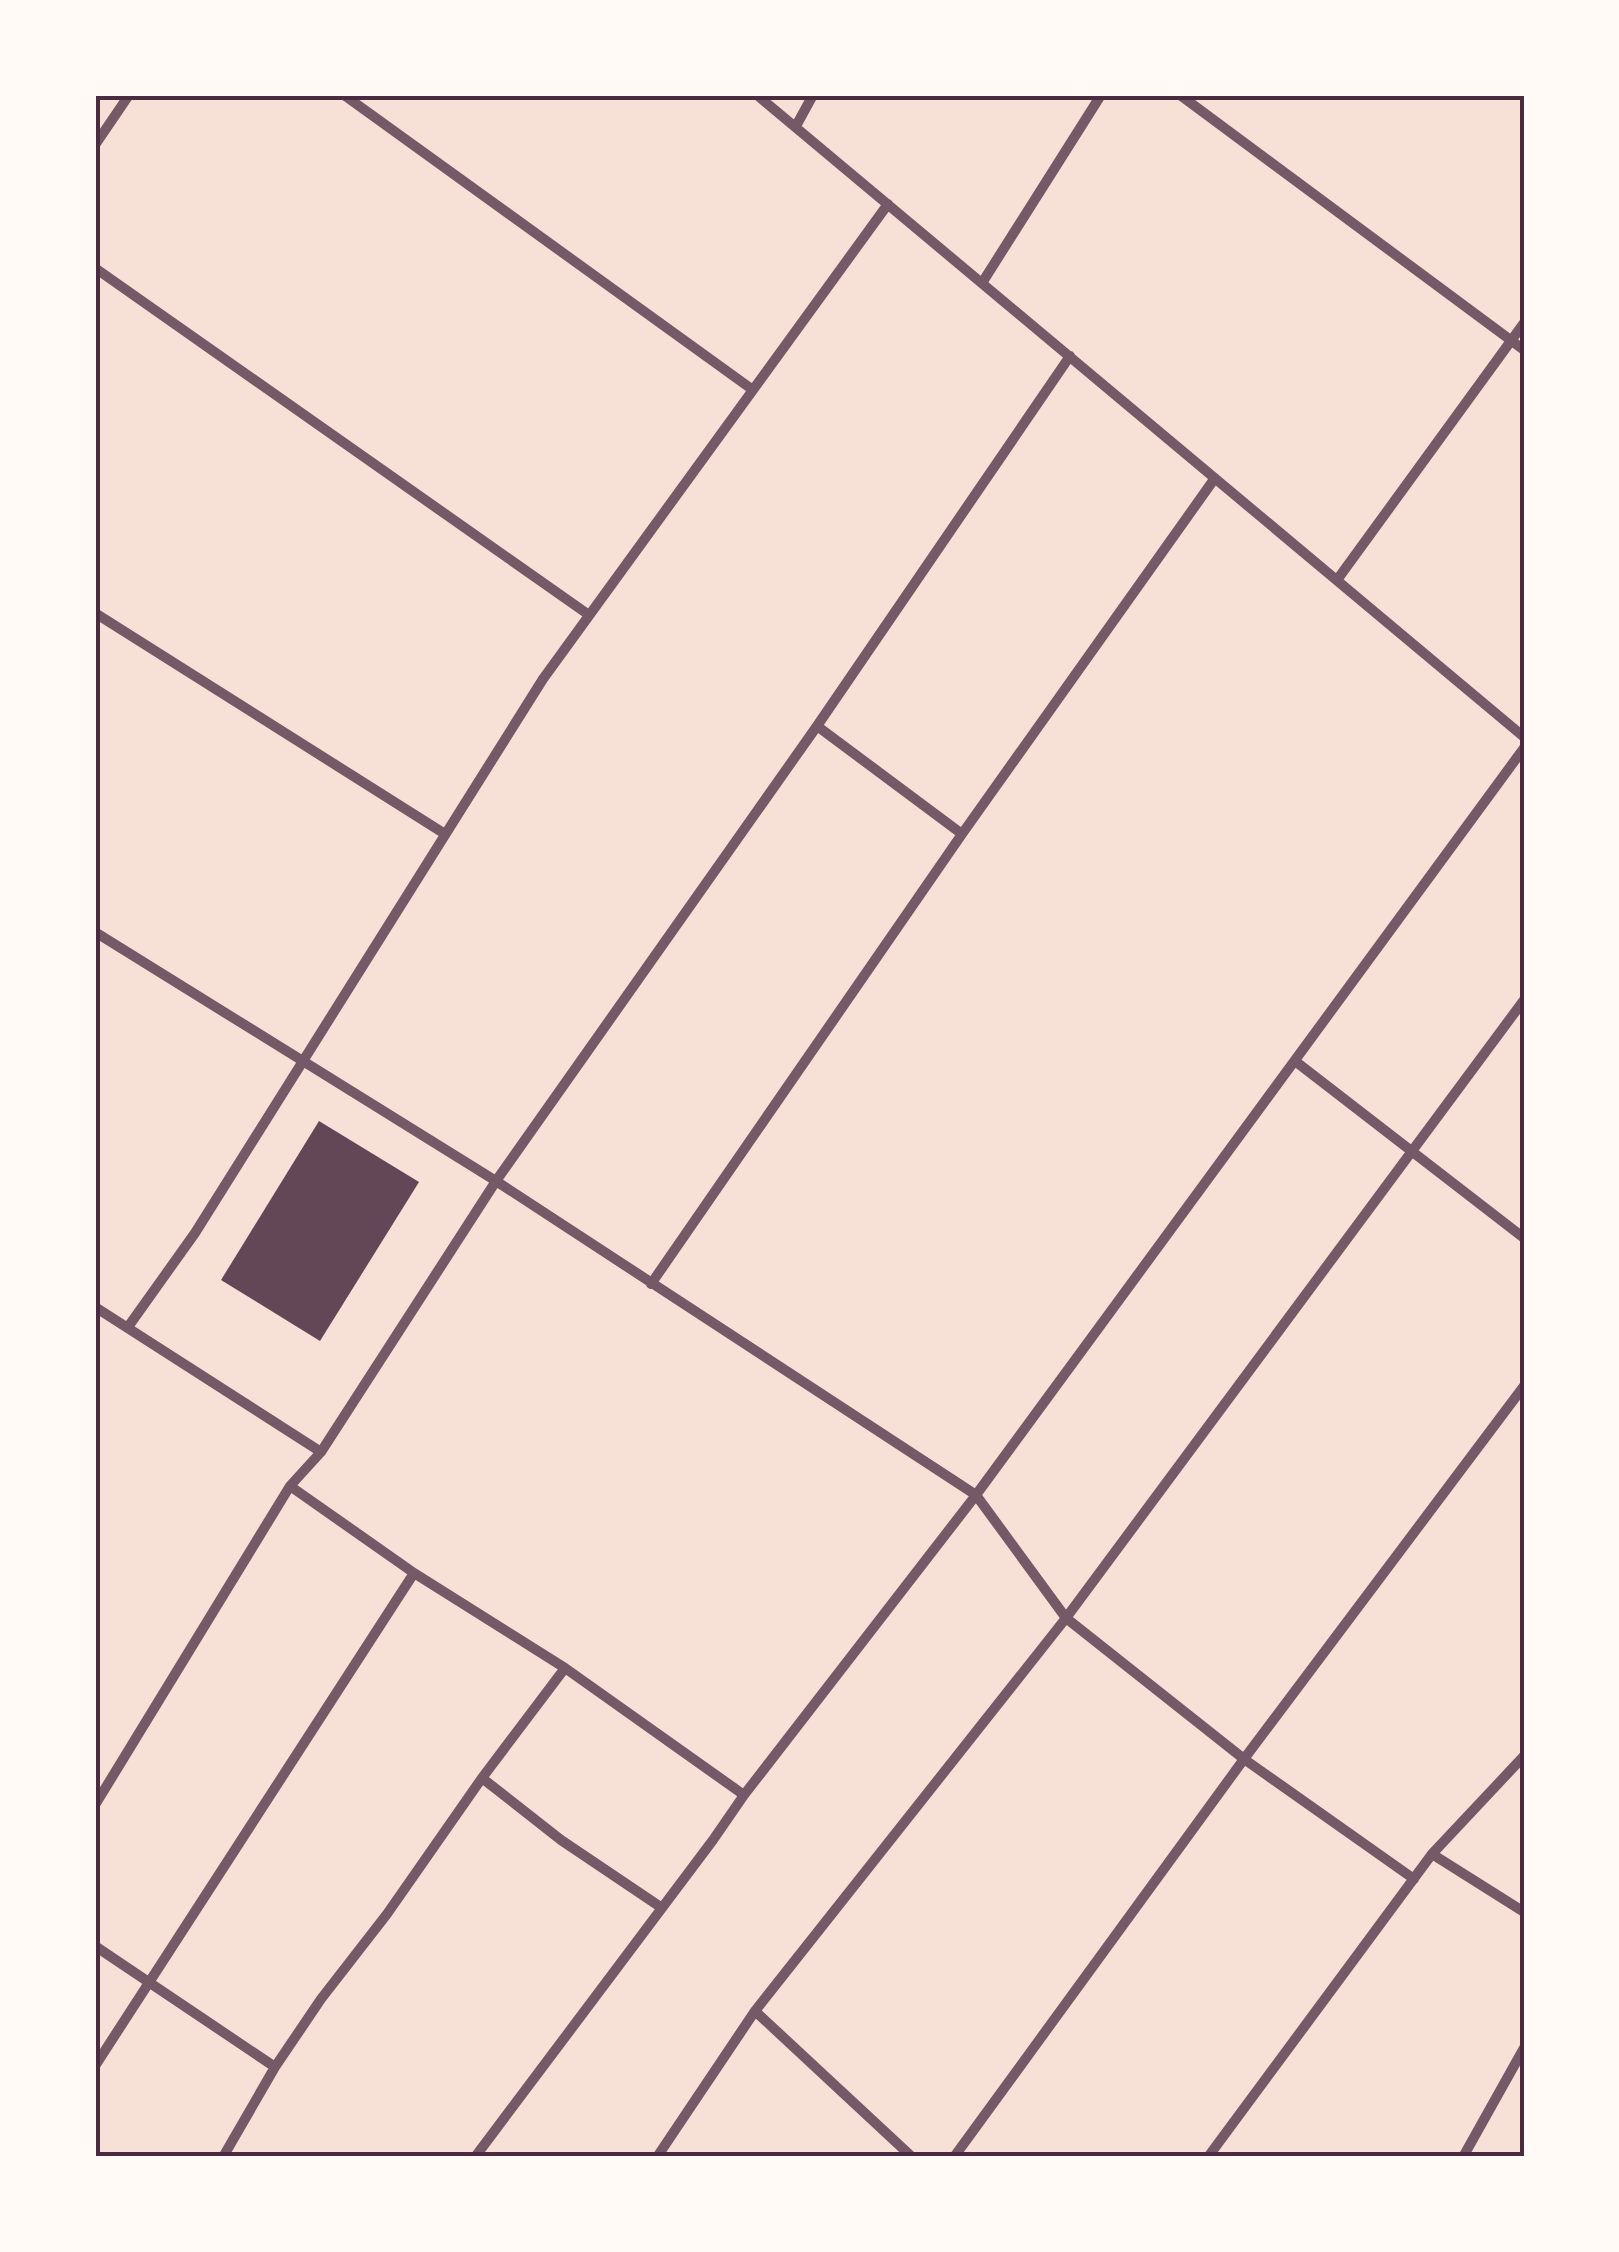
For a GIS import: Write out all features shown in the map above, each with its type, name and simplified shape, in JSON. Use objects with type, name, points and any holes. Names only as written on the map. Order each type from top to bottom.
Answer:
[{"type":"street","points":[[95,145],[130,95]]},
{"type":"street","points":[[344,95],[753,390]]},
{"type":"street","points":[[758,95],[1524,737]]},
{"type":"street","points":[[796,126],[813,95]]},
{"type":"street","points":[[982,283],[1100,95]]},
{"type":"street","points":[[1180,95],[1524,350]]},
{"type":"street","points":[[128,1328],[195,1233],[543,679],[888,204]]},
{"type":"street","points":[[95,268],[589,615]]},
{"type":"street","points":[[1337,580],[1524,322]]},
{"type":"street","points":[[95,1805],[290,1486],[321,1452],[496,1181],[1070,356]]},
{"type":"street","points":[[651,1284],[962,834],[1215,478]]},
{"type":"street","points":[[95,613],[445,834]]},
{"type":"street","points":[[816,726],[962,834]]},
{"type":"street","points":[[475,2157],[744,1795],[976,1495],[1524,748]]},
{"type":"street","points":[[95,932],[496,1181],[976,1495],[1066,1618],[1244,1760],[1414,1879]]},
{"type":"street","points":[[656,2157],[756,2011],[1066,1618],[1524,1000]]},
{"type":"street","points":[[1295,1062],[1524,1238]]},
{"type":"street","points":[[95,1307],[321,1452]]},
{"type":"street","points":[[954,2157],[1524,1386]]},
{"type":"street","points":[[290,1486],[414,1574],[565,1668],[744,1795]]},
{"type":"street","points":[[95,2066],[414,1574]]},
{"type":"street","points":[[224,2157],[320,2000],[565,1668]]},
{"type":"street","points":[[1208,2157],[1432,1854],[1524,1756]]},
{"type":"street","points":[[482,1778],[561,1840],[662,1908]]},
{"type":"street","points":[[1432,1854],[1524,1912]]},
{"type":"street","points":[[95,1946],[275,2068]]},
{"type":"street","points":[[756,2011],[912,2157]]},
{"type":"street","points":[[1464,2157],[1524,2048]]},
{"type":"building","points":[[319,1121],[419,1182],[320,1341],[221,1280]]}]
